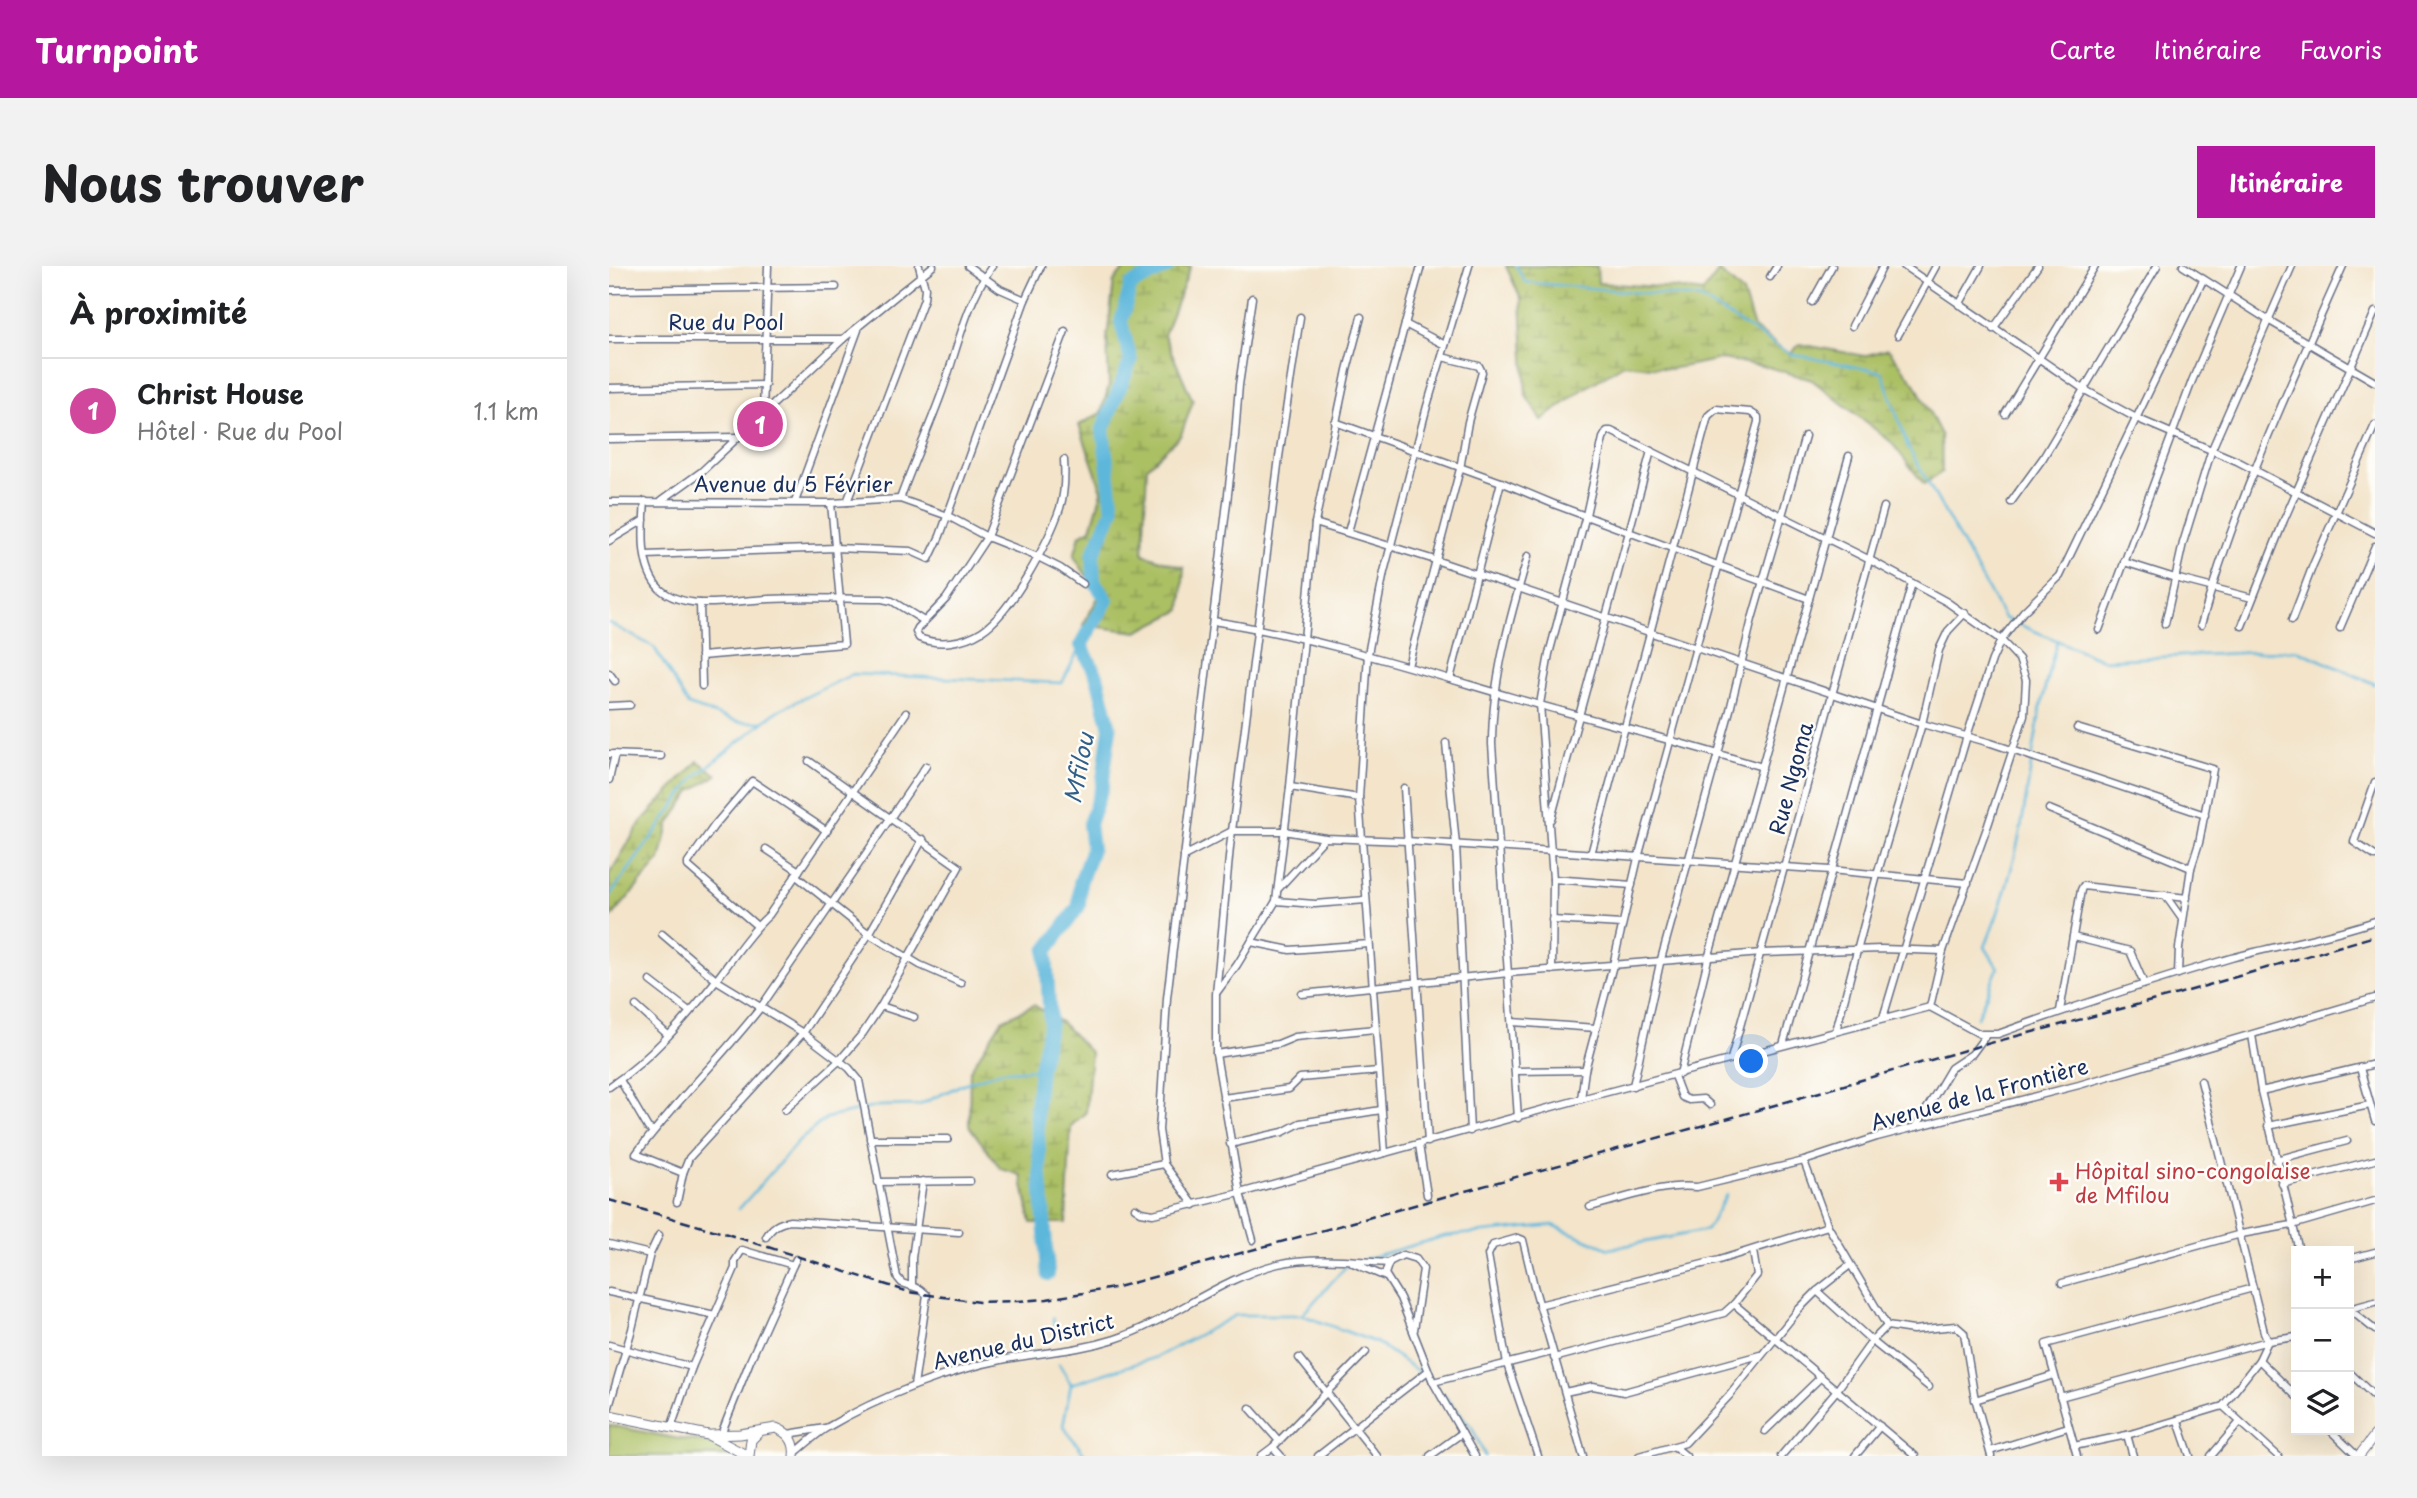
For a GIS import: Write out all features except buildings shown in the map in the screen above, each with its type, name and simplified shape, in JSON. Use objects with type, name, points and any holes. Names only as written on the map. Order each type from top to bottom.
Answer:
[{"type":"main road","points":[[609,1415],[720,1438],[748,1456],[751,1440],[764,1430]]},
{"type":"main road","points":[[720,1438],[776,1428],[788,1434],[794,1443],[795,1454]]},
{"type":"main road","points":[[2358,1456],[2375,1435]]},
{"type":"street","points":[[764,412],[768,266]]},
{"type":"street","points":[[847,502],[924,299],[925,288],[919,266]]},
{"type":"street","points":[[660,501],[685,485],[843,339],[933,266]]},
{"type":"street","points":[[968,266],[1000,289],[1025,299]]},
{"type":"street","points":[[900,499],[984,278],[992,266]]},
{"type":"street","points":[[646,555],[835,548],[911,551],[929,559],[940,536],[1025,299],[1041,266]]},
{"type":"street","points":[[1348,532],[1421,266]]},
{"type":"street","points":[[1385,1153],[1359,798],[1368,654],[1384,572],[1427,406],[1469,266]]},
{"type":"street","points":[[1770,277],[1777,266]]},
{"type":"street","points":[[1812,302],[1832,266]]},
{"type":"street","points":[[1852,326],[1883,266]]},
{"type":"street","points":[[1904,266],[2085,390],[2136,418],[2212,449],[2375,533]]},
{"type":"street","points":[[1898,335],[1936,266]]},
{"type":"street","points":[[1959,305],[1981,266]]},
{"type":"street","points":[[1993,329],[2038,266]]},
{"type":"street","points":[[2005,414],[2095,266]]},
{"type":"street","points":[[2011,502],[2034,473],[2157,266]]},
{"type":"street","points":[[2183,266],[2268,320],[2375,382]]},
{"type":"street","points":[[2099,630],[2201,358],[2241,266]]},
{"type":"street","points":[[2165,624],[2193,508],[2212,449],[2292,266]]},
{"type":"street","points":[[2201,625],[2212,587],[2255,472],[2343,266]]},
{"type":"street","points":[[1883,1018],[1967,736],[2001,640],[2023,612],[2060,576],[2203,280]]},
{"type":"street","points":[[609,290],[836,287]]},
{"type":"street","points":[[1194,1205],[1164,1164],[1159,1130],[1163,1052],[1239,385],[1252,298]]},
{"type":"street","points":[[2242,626],[2296,493],[2375,312]]},
{"type":"street","points":[[1253,1240],[1230,1144],[1216,1054],[1216,994],[1232,831],[1279,457],[1300,317]]},
{"type":"street","points":[[1216,994],[1276,901],[1290,788],[1315,523],[1335,422],[1361,317]]},
{"type":"street","points":[[1405,324],[1445,345]]},
{"type":"street","points":[[795,502],[859,328]]},
{"type":"street","points":[[1065,331],[987,537],[946,599],[916,632],[919,638],[940,643],[983,631],[1013,598],[1038,557],[1060,507],[1065,460]]},
{"type":"street","name":"Rue du Pool","points":[[609,339],[843,339]]},
{"type":"street","points":[[1408,666],[1460,469],[1468,422],[1482,372],[1479,366],[1442,357]]},
{"type":"street","points":[[609,388],[765,385]]},
{"type":"street","points":[[1581,1099],[1585,1070],[1638,858],[1758,422],[1755,414],[1716,409],[1711,411],[1591,854]]},
{"type":"street","points":[[1335,422],[1809,599]]},
{"type":"street","points":[[2292,620],[2375,425]]},
{"type":"street","points":[[1552,970],[1553,880],[1540,704],[1549,654],[1586,515],[1603,438],[1607,431],[1611,431],[1912,583],[1965,613],[2001,640],[2019,659],[2026,680],[2024,716],[1943,951],[1930,1007]]},
{"type":"street","points":[[1633,1086],[1660,963],[1805,436]]},
{"type":"street","points":[[609,439],[738,437]]},
{"type":"street","points":[[1550,825],[1651,451]]},
{"type":"street","points":[[1710,1105],[1703,1100],[1682,1097],[1677,1075],[1849,456]]},
{"type":"street","points":[[1451,679],[1501,482]]},
{"type":"street","name":"Avenue du 5 Février","points":[[609,502],[831,503],[900,499],[947,516],[987,537],[1038,557],[1061,568],[1083,584]]},
{"type":"street","points":[[645,502],[649,572],[661,589],[685,601],[700,603],[771,598],[892,601],[924,621]]},
{"type":"street","points":[[701,656],[844,644],[831,503]]},
{"type":"street","name":"Rue Ngoma","points":[[1731,1059],[1884,507]]},
{"type":"street","points":[[609,541],[644,520]]},
{"type":"street","points":[[1315,523],[1435,560],[1922,724],[1967,736],[2205,815]]},
{"type":"street","points":[[2340,628],[2375,546]]},
{"type":"street","points":[[1518,1118],[1492,744],[1494,691],[1528,556]]},
{"type":"street","points":[[2124,562],[2252,598]]},
{"type":"street","points":[[1783,1045],[1912,583]]},
{"type":"street","points":[[700,603],[702,686]]},
{"type":"street","points":[[1836,1031],[1877,874],[1922,724],[1939,650],[1948,631],[1965,613]]},
{"type":"street","points":[[1213,621],[1258,628],[1368,654],[1672,739],[1762,767]]},
{"type":"street","points":[[609,673],[615,681]]},
{"type":"street","points":[[609,706],[630,705]]},
{"type":"street","points":[[609,1087],[669,1035],[757,926],[769,915],[906,713]]},
{"type":"street","points":[[2077,728],[2213,769],[2205,815],[2191,868],[2178,974]]},
{"type":"street","points":[[1446,743],[1456,845],[1470,1131]]},
{"type":"street","points":[[609,780],[612,754],[661,756]]},
{"type":"street","points":[[785,1110],[840,1060],[863,1034],[959,867],[809,761]]},
{"type":"street","points":[[683,1173],[636,1154],[652,1130],[740,1034],[761,1007],[926,766]]},
{"type":"street","points":[[757,926],[688,866],[698,848],[752,781],[827,831]]},
{"type":"street","points":[[2375,782],[2354,842],[2375,856]]},
{"type":"street","points":[[1290,788],[1359,798]]},
{"type":"street","points":[[1404,788],[1428,1142]]},
{"type":"street","points":[[2049,809],[2191,868]]},
{"type":"street","points":[[1184,856],[1232,831],[1284,831],[1325,838],[1407,841],[1783,869],[1831,870],[1968,883]]},
{"type":"street","points":[[1277,890],[1325,838]]},
{"type":"street","points":[[677,1202],[689,1158],[803,1033],[869,934],[923,839]]},
{"type":"street","points":[[767,849],[869,934],[907,957],[961,983]]},
{"type":"street","points":[[1553,880],[1632,885]]},
{"type":"street","points":[[2060,1011],[2083,886],[2187,898]]},
{"type":"street","points":[[2165,895],[2183,921]]},
{"type":"street","points":[[1276,901],[1315,904],[1366,900]]},
{"type":"street","points":[[1552,920],[1622,924]]},
{"type":"street","points":[[1135,1208],[1150,1214],[1240,1194],[1581,1099],[1930,1007],[1974,1032],[1998,1034],[2060,1011],[2178,974],[2271,948],[2339,933],[2375,921]]},
{"type":"street","points":[[662,934],[716,980],[803,1033],[840,1060],[859,1080],[899,1281],[927,1295],[914,1387]]},
{"type":"street","points":[[2073,937],[2130,951],[2144,985]]},
{"type":"street","points":[[1251,942],[1290,950],[1369,944]]},
{"type":"street","points":[[1302,993],[1762,953],[1904,948],[1943,951]]},
{"type":"street","points":[[650,981],[689,1011]]},
{"type":"street","name":"Avenue de la Frontière","points":[[1590,1207],[1683,1185],[1697,1187],[1804,1161],[1916,1127],[2091,1082],[2375,998]]},
{"type":"street","points":[[636,1006],[669,1035]]},
{"type":"street","points":[[881,1006],[914,1017]]},
{"type":"street","points":[[1512,1022],[1596,1028]]},
{"type":"street","points":[[1216,1054],[1277,1044],[1295,1037],[1375,1029]]},
{"type":"street","points":[[1916,1127],[1951,1068],[1972,1054],[1986,1035]]},
{"type":"street","points":[[2252,1035],[2261,1091],[2298,1246]]},
{"type":"street","points":[[2261,1091],[2375,1063]]},
{"type":"street","points":[[2360,1068],[2375,1121]]},
{"type":"street","points":[[1515,1071],[1585,1070]]},
{"type":"street","points":[[1223,1098],[1289,1089],[1300,1078],[1378,1071]]},
{"type":"street","points":[[620,1080],[648,1128],[652,1130]]},
{"type":"street","points":[[2074,1446],[2127,1435],[2223,1406],[2259,1360],[2268,1341],[2201,1081]]},
{"type":"street","points":[[2269,1126],[2370,1105]]},
{"type":"street","points":[[1230,1144],[1279,1134],[1300,1123],[1381,1110]]},
{"type":"street","points":[[870,1139],[948,1139]]},
{"type":"street","points":[[2276,1160],[2347,1141]]},
{"type":"street","points":[[1419,1145],[1427,1195]]},
{"type":"street","points":[[2282,1184],[2375,1160]]},
{"type":"street","points":[[1804,1161],[1828,1226],[1887,1326]]},
{"type":"street","points":[[1112,1174],[1164,1164]]},
{"type":"street","points":[[912,1286],[912,1258],[923,1181]]},
{"type":"street","points":[[878,1182],[969,1181]]},
{"type":"street","points":[[2062,1283],[2241,1234],[2292,1225],[2375,1201]]},
{"type":"street","points":[[766,1237],[771,1229],[781,1222],[790,1221],[959,1232]]},
{"type":"street","points":[[1539,1305],[1753,1251],[1828,1226]]},
{"type":"street","points":[[609,1407],[650,1254],[659,1234]]},
{"type":"street","points":[[1538,1456],[1507,1364],[1488,1255],[1493,1245],[1522,1237],[1583,1456]]},
{"type":"street","points":[[609,1244],[650,1254]]},
{"type":"street","points":[[671,1428],[692,1367],[741,1250],[795,1262],[750,1361],[720,1438]]},
{"type":"street","points":[[1433,1382],[1724,1313],[1757,1275],[1753,1251]]},
{"type":"street","points":[[2354,1257],[2375,1251]]},
{"type":"street","name":"Avenue du District","points":[[788,1434],[827,1427],[914,1387],[957,1371],[1007,1359],[1072,1350],[1116,1338],[1172,1313],[1244,1275],[1281,1263],[1313,1260],[1389,1263],[1402,1255],[1411,1256],[1421,1263],[1424,1279],[1414,1330]]},
{"type":"street","name":"Avenue du District","points":[[1348,1261],[1386,1277],[1400,1298],[1433,1382],[1475,1456]]},
{"type":"street","points":[[1386,1277],[1389,1263]]},
{"type":"street","points":[[1639,1456],[1685,1443],[1817,1291],[1850,1265]]},
{"type":"street","points":[[2077,1456],[2046,1345],[2253,1288]]},
{"type":"street","points":[[1817,1291],[1872,1341],[1929,1387]]},
{"type":"street","points":[[609,1292],[715,1315]]},
{"type":"street","points":[[2354,1308],[2375,1302]]},
{"type":"street","points":[[1734,1304],[1915,1456]]},
{"type":"street","points":[[2354,1313],[2375,1330]]},
{"type":"street","points":[[1781,1456],[1837,1390],[1872,1341],[1887,1326]]},
{"type":"street","points":[[1887,1326],[1913,1330],[1945,1326],[1961,1328],[1975,1400],[1990,1453],[2068,1427]]},
{"type":"street","points":[[2060,1397],[2268,1341],[2291,1338]]},
{"type":"street","points":[[609,1345],[692,1367]]},
{"type":"street","points":[[1261,1456],[1366,1352]]},
{"type":"street","points":[[1565,1392],[1593,1385],[1624,1392],[1762,1354]]},
{"type":"street","points":[[1299,1359],[1377,1456]]},
{"type":"street","points":[[2259,1360],[2291,1391]]},
{"type":"street","points":[[1318,1456],[1428,1371]]},
{"type":"street","points":[[1975,1400],[2054,1375]]},
{"type":"street","points":[[1765,1431],[1821,1377]]},
{"type":"street","points":[[2354,1377],[2375,1397]]},
{"type":"street","points":[[2223,1406],[2278,1456]]},
{"type":"street","points":[[1250,1408],[1276,1444],[1280,1456]]},
{"type":"street","points":[[2178,1421],[2190,1456]]},
{"type":"street","points":[[2211,1456],[2240,1422]]},
{"type":"street","points":[[1855,1456],[1881,1426]]},
{"type":"street","name":"Avenue du District","points":[[795,1454],[827,1427]]},
{"type":"street","points":[[1430,1456],[1462,1433]]},
{"type":"street","points":[[2127,1435],[2133,1456]]},
{"type":"street","points":[[2335,1435],[2358,1456]]},
{"type":"street","points":[[1675,1447],[1686,1456]]},
{"type":"green space","points":[[1127,266],[1191,266],[1164,335],[1193,401],[1181,435],[1147,467],[1143,554],[1184,568],[1181,610],[1137,632],[1083,625],[1099,596],[1074,556],[1080,535],[1091,529],[1102,491],[1079,425],[1101,413],[1109,385],[1107,339],[1114,281]]},
{"type":"green space","points":[[1506,266],[1597,266],[1598,283],[1703,292],[1719,271],[1743,293],[1754,328],[1790,354],[1800,344],[1864,356],[1888,349],[1916,385],[1941,435],[1942,472],[1924,484],[1890,441],[1812,380],[1768,367],[1722,359],[1670,369],[1624,364],[1582,390],[1542,420],[1526,396],[1521,299]]},
{"type":"green space","points":[[698,761],[717,775],[691,791],[669,824],[660,860],[609,920],[609,875],[641,822]]},
{"type":"green space","points":[[1034,1005],[1062,1023],[1091,1053],[1086,1112],[1071,1126],[1066,1223],[1031,1223],[1021,1175],[1001,1169],[969,1126],[970,1070],[1002,1020]]},
{"type":"green space","points":[[609,1425],[713,1444],[736,1456],[609,1456]]},
{"type":"waterway","name":"Mfilou","points":[[1048,1274],[1036,1108],[1040,1069],[1050,1023],[1046,951],[1079,906],[1080,883],[1092,849],[1089,824],[1102,787],[1110,728],[1097,676],[1081,645],[1107,600],[1094,581],[1093,554],[1113,510],[1103,429],[1131,360],[1121,322],[1131,285],[1169,266]]},
{"type":"waterway","points":[[1516,266],[1525,282],[1699,298],[1791,354],[1882,372],[1908,447],[2004,618],[2103,660],[2297,650],[2375,684]]},
{"type":"waterway","points":[[609,623],[654,647],[688,705],[739,722],[763,722]]},
{"type":"waterway","points":[[1977,1017],[1998,968],[1985,947],[2014,858],[2040,711],[2057,642]]},
{"type":"waterway","points":[[609,897],[695,777],[777,711],[853,674],[1062,683],[1081,645]]},
{"type":"waterway","points":[[739,1209],[798,1142],[826,1118],[879,1106],[919,1105],[963,1084],[1002,1071],[1040,1069]]},
{"type":"waterway","points":[[1365,1259],[1445,1236],[1553,1225],[1609,1249],[1707,1230],[1726,1195]]},
{"type":"waterway","points":[[1302,1315],[1349,1263]]},
{"type":"waterway","points":[[1071,1384],[1157,1357],[1236,1315],[1302,1315],[1377,1343],[1431,1380]]},
{"type":"waterway","name":"Mfilou","points":[[1053,1318],[1055,1336]]},
{"type":"waterway","name":"Mfilou","points":[[1059,1364],[1071,1384],[1063,1426],[1086,1456]]},
{"type":"waterway","points":[[1442,1393],[1472,1427],[1485,1456]]},
{"type":"railway","points":[[609,1200],[909,1292],[979,1302],[1047,1299],[1114,1288],[1737,1116],[1979,1046],[2178,994],[2375,936]]},
{"type":"place","name":"Christ House","points":[[760,424]]},
{"type":"place","name":"Hôpital sino-congolaise de Mfilou","points":[[2059,1182]]}]
